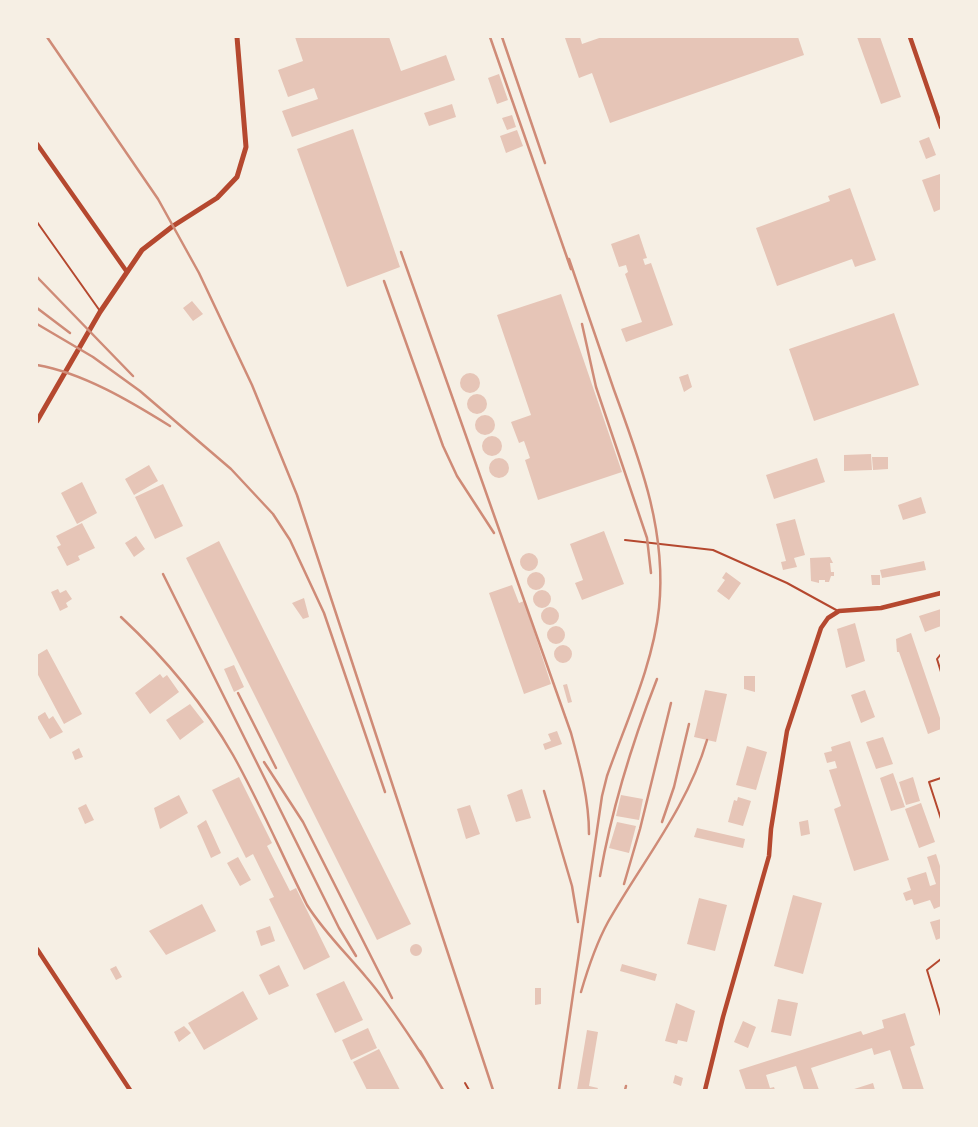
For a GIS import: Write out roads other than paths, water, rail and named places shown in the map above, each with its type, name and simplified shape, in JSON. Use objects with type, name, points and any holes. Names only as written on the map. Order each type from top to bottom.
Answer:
[{"type":"street","points":[[37,421],[100,312],[142,250],[217,198],[237,177],[246,147],[237,37]]},
{"type":"street","points":[[910,37],[941,127]]},
{"type":"street","points":[[37,144],[127,272]]},
{"type":"street","points":[[705,1090],[769,856],[787,730],[821,628],[828,618],[839,611],[881,608],[941,593]]},
{"type":"street","points":[[37,949],[130,1090]]},
{"type":"lane","points":[[37,222],[100,312]]},
{"type":"lane","points":[[625,540],[713,550],[776,578],[839,611]]},
{"type":"lane","points":[[941,654],[937,659],[941,672]]},
{"type":"lane","points":[[941,778],[929,782],[941,818]]},
{"type":"lane","points":[[941,959],[927,970],[941,1016]]},
{"type":"lane","points":[[465,1083],[469,1090]]},
{"type":"railway","points":[[47,37],[158,199],[199,273],[252,385],[297,495],[493,1090]]},
{"type":"railway","points":[[490,37],[571,269]]},
{"type":"railway","points":[[502,37],[545,163]]},
{"type":"railway","points":[[401,252],[571,733],[586,795],[589,834]]},
{"type":"railway","points":[[559,1090],[602,796],[651,651],[659,608],[660,579],[655,524],[642,470],[569,259]]},
{"type":"railway","points":[[37,277],[133,376]]},
{"type":"railway","points":[[384,281],[443,446],[457,476],[494,533]]},
{"type":"railway","points":[[37,308],[70,333]]},
{"type":"railway","points":[[37,324],[93,357],[140,391],[231,469],[273,514],[290,540],[324,613],[385,792]]},
{"type":"railway","points":[[582,324],[596,387],[647,538],[651,573]]},
{"type":"railway","points":[[37,365],[89,381],[170,426]]},
{"type":"railway","points":[[163,574],[339,928],[356,956]]},
{"type":"railway","points":[[121,617],[168,665],[209,717],[243,773],[307,905],[382,996],[424,1058]]},
{"type":"railway","points":[[600,876],[610,825],[624,776],[657,679]]},
{"type":"railway","points":[[238,693],[276,768]]},
{"type":"railway","points":[[624,884],[671,703]]},
{"type":"railway","points":[[662,822],[674,787],[689,724]]},
{"type":"railway","points":[[581,992],[604,930],[676,812],[707,740]]},
{"type":"railway","points":[[264,762],[303,822],[392,998]]},
{"type":"railway","points":[[544,791],[572,886],[578,922]]},
{"type":"railway","points":[[420,1051],[443,1090]]},
{"type":"railway","points":[[625,1090],[626,1086]]}]
